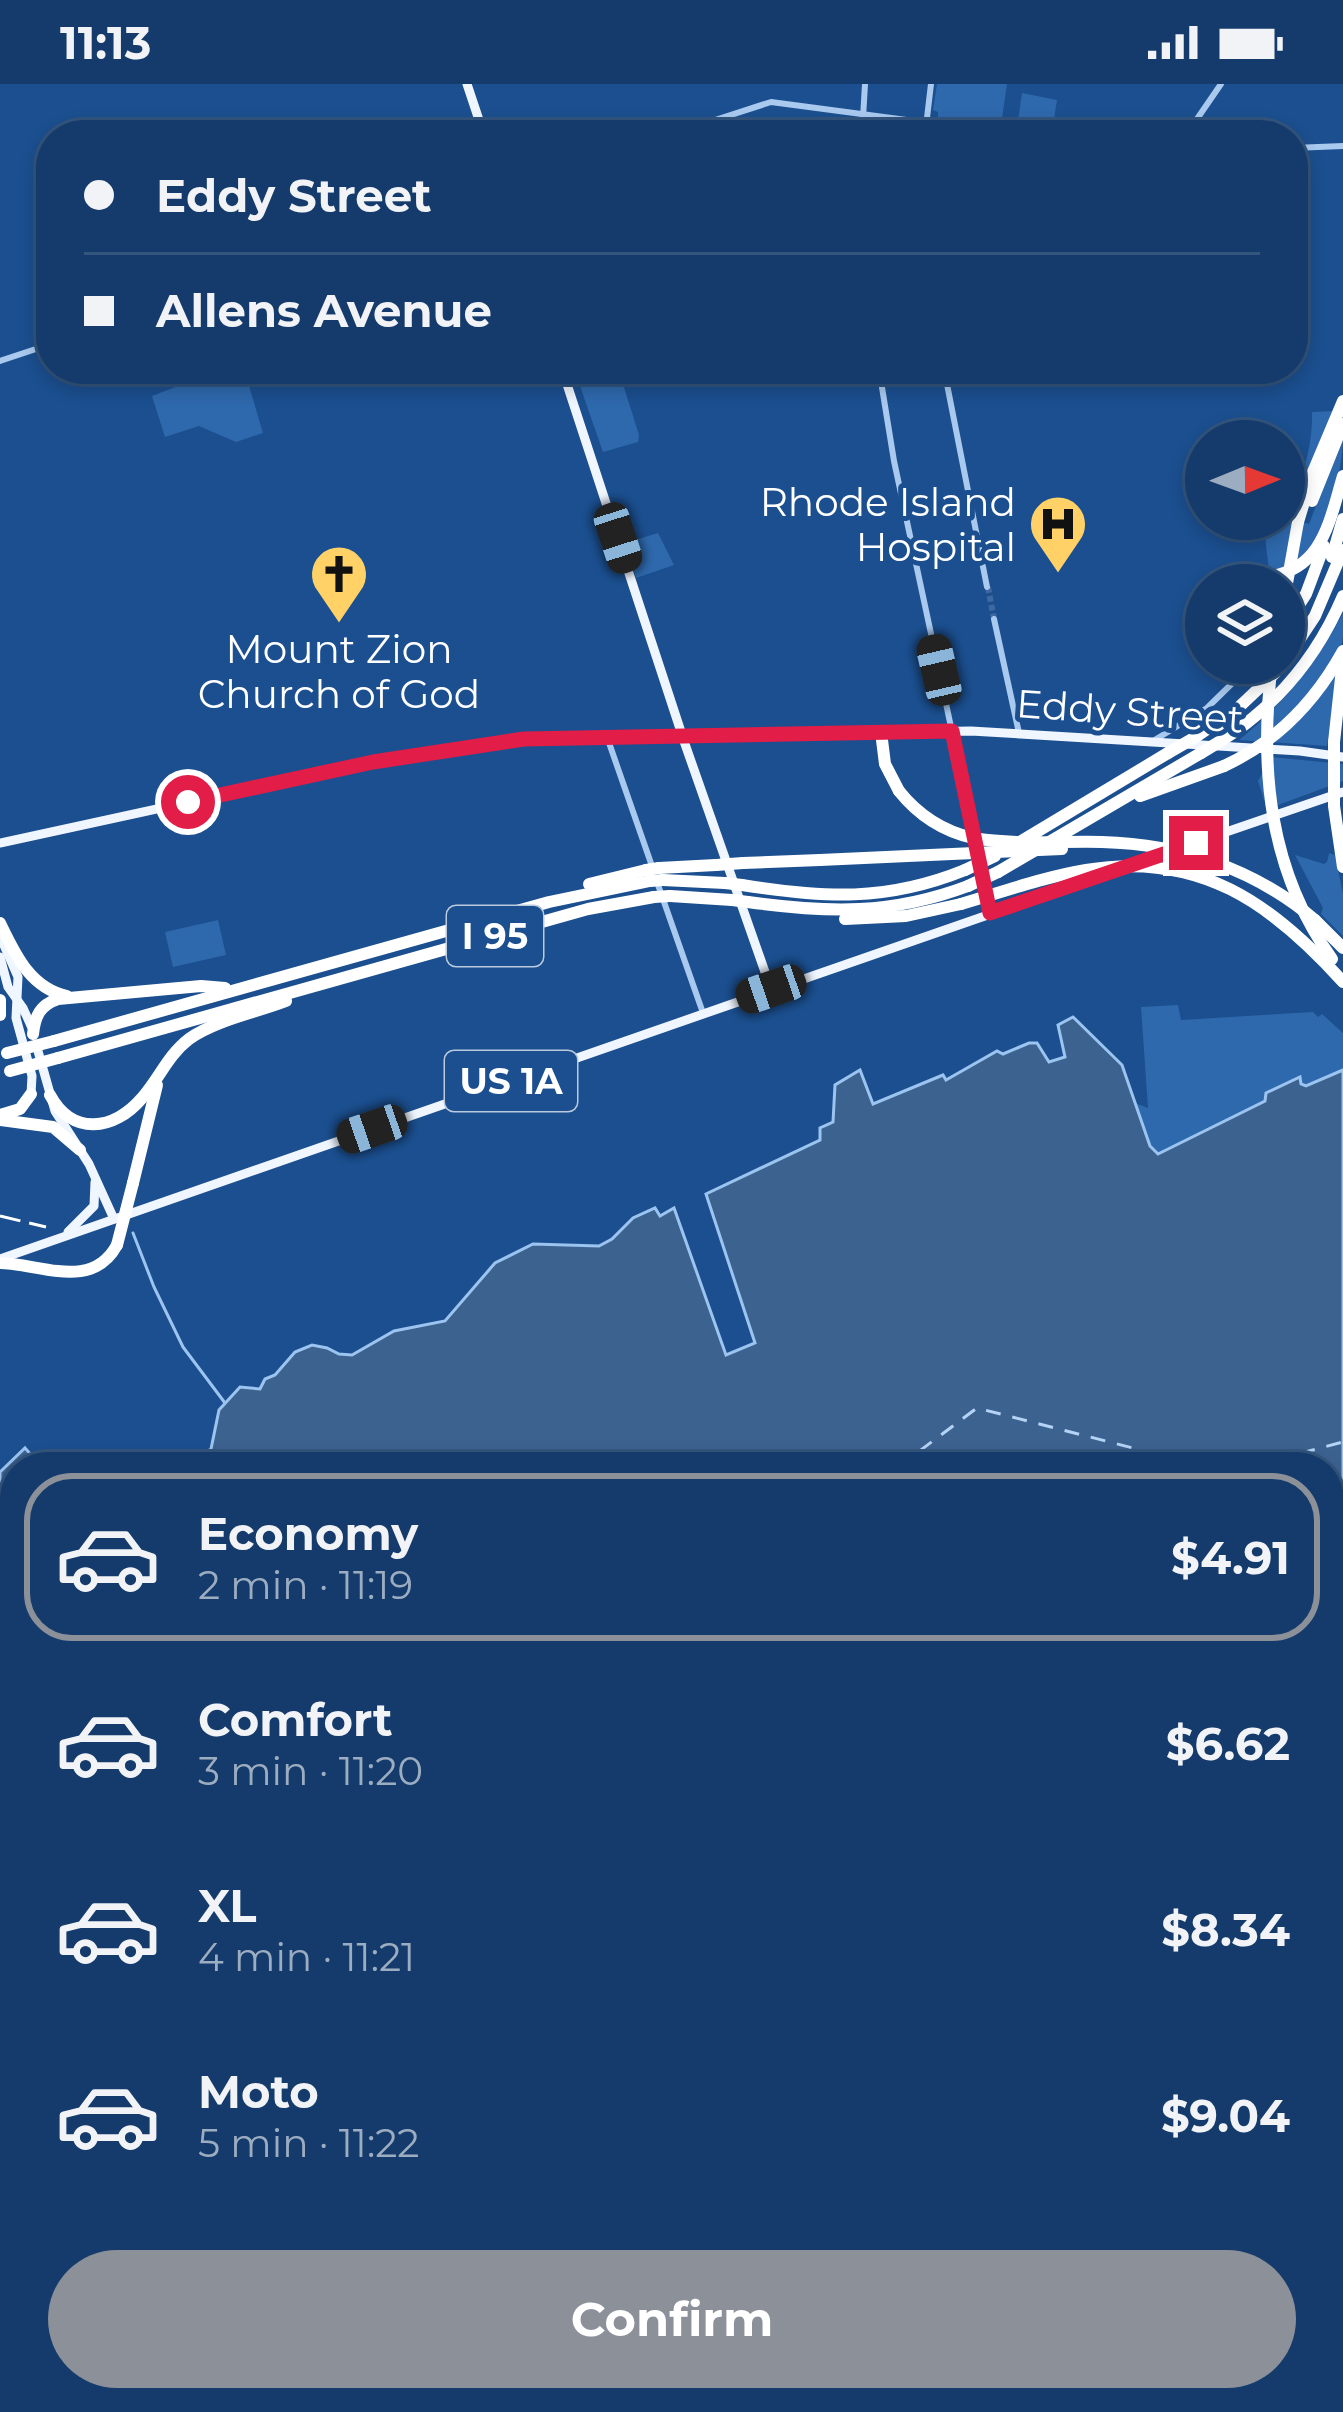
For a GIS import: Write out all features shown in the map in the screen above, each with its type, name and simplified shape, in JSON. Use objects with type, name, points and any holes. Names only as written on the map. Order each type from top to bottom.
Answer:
[{"type":"highway","points":[[1305,506],[1313,472],[1343,401]]},
{"type":"highway","points":[[1305,514],[1343,424]]},
{"type":"highway","points":[[1309,626],[1343,476]]},
{"type":"highway","points":[[1301,564],[1337,517]]},
{"type":"highway","points":[[1305,594],[1337,517]]},
{"type":"highway","name":"I 95","points":[[1305,632],[1343,550]]},
{"type":"highway","name":"I 95","points":[[330,983],[589,909],[662,896],[790,909],[872,910],[968,886],[1116,804],[1257,715],[1294,677],[1325,633],[1343,596]]},
{"type":"highway","points":[[1343,656],[1334,806],[1343,862]]},
{"type":"highway","points":[[1116,804],[1224,766],[1252,751],[1292,720],[1343,656]]},
{"type":"highway","name":"I 95","points":[[3,1054],[654,874],[819,896],[862,896],[911,888],[996,856],[1194,738],[1264,684]]},
{"type":"highway","points":[[1271,684],[1267,756],[1276,839],[1301,909],[1343,979]]},
{"type":"highway","points":[[881,732],[885,764],[899,791],[930,821],[952,832],[973,838],[1106,842],[1189,854],[1228,866],[1273,889],[1343,948]]},
{"type":"highway","points":[[654,874],[743,863],[1147,847]]},
{"type":"highway","points":[[790,909],[862,919],[906,916],[1097,868],[1180,872],[1259,904],[1343,979]]},
{"type":"highway","points":[[0,923],[36,982],[58,994],[80,996]]},
{"type":"highway","points":[[5,1073],[330,983]]},
{"type":"highway","points":[[50,1095],[68,1118],[82,1124],[118,1117],[136,1105],[181,1046],[201,1032],[330,983]]},
{"type":"highway","points":[[34,1034],[36,1016],[58,999],[201,986],[237,989]]},
{"type":"highway","points":[[0,1000],[0,1015]]},
{"type":"highway","points":[[0,1261],[61,1272],[88,1271],[105,1262],[117,1245],[154,1092],[167,1062]]},
{"type":"highway","points":[[0,1117],[20,1108],[31,1094]]},
{"type":"highway","points":[[0,1117],[50,1126],[80,1150]]},
{"type":"highway","points":[[32,1248],[37,1267]]},
{"type":"main road","points":[[467,84],[479,120]]},
{"type":"main road","points":[[567,384],[771,989]]},
{"type":"main road","name":"Eddy Street","points":[[0,842],[373,762],[524,739],[952,731],[1339,751]]},
{"type":"main road","name":"US 1A","points":[[0,1261],[1343,792]]},
{"type":"main road","points":[[0,936],[17,973],[16,1021],[32,1076],[31,1094]]},
{"type":"main road","points":[[0,957],[8,987],[34,1034],[58,1116],[93,1171],[114,1219]]},
{"type":"main road","points":[[58,1239],[94,1206],[93,1171]]},
{"type":"street","points":[[863,120],[866,84]]},
{"type":"street","points":[[926,120],[931,84]]},
{"type":"street","points":[[1196,120],[1221,84]]},
{"type":"street","points":[[714,120],[771,101],[910,120]]},
{"type":"street","points":[[1308,147],[1343,146]]},
{"type":"street","points":[[0,361],[36,349]]},
{"type":"street","points":[[881,384],[990,913]]},
{"type":"street","points":[[947,384],[988,586]]},
{"type":"street","points":[[994,619],[1019,733]]},
{"type":"street","points":[[1152,742],[1208,708],[1232,684]]},
{"type":"street","points":[[607,737],[703,1013]]},
{"type":"shaded area","points":[[937,84],[1007,84],[1002,120],[938,117],[933,110]]},
{"type":"shaded area","points":[[1022,93],[1057,100],[1054,120],[1018,120]]},
{"type":"shaded area","points":[[183,384],[248,384],[263,433],[236,442],[199,426],[165,437],[152,396]]},
{"type":"shaded area","points":[[623,384],[638,442],[603,452],[580,386]]},
{"type":"shaded area","points":[[1333,411],[1305,491],[1305,465],[1312,412]]},
{"type":"shaded area","points":[[1343,435],[1338,478],[1319,539],[1290,564],[1268,564],[1265,540],[1305,540],[1305,523],[1309,524]]},
{"type":"shaded area","points":[[658,533],[674,565],[636,578],[625,543]]},
{"type":"shaded area","points":[[1343,613],[1327,746],[1239,740],[1295,684],[1305,684],[1305,671]]},
{"type":"shaded area","points":[[1271,757],[1343,764],[1343,781],[1267,809],[1258,781]]},
{"type":"shaded area","points":[[1329,853],[1335,855],[1343,894],[1343,936],[1321,914],[1323,908],[1295,855],[1324,864]]},
{"type":"shaded area","points":[[218,920],[226,955],[173,967],[165,932]]},
{"type":"shaded area","points":[[1178,1005],[1181,1020],[1322,1014],[1343,1033],[1343,1070],[1306,1086],[1299,1077],[1266,1093],[1266,1101],[1158,1154],[1150,1146],[1135,1103],[1148,1108],[1141,1007]]},
{"type":"shaded area","points":[[1073,1017],[1122,1065],[1150,1146],[1158,1154],[1265,1101],[1266,1093],[1300,1077],[1306,1086],[1343,1070],[1343,1452],[206,1452],[211,1449],[219,1410],[240,1387],[260,1389],[295,1352],[312,1345],[352,1355],[394,1331],[445,1321],[495,1263],[533,1244],[599,1246],[633,1218],[655,1208],[660,1216],[674,1208],[726,1355],[755,1343],[706,1194],[820,1140],[820,1128],[833,1122],[835,1085],[860,1070],[873,1104],[943,1075],[946,1080],[997,1051],[1003,1054],[1029,1043],[1037,1043],[1049,1062],[1065,1057],[1058,1025]]},
{"type":"waterway","points":[[133,1233],[183,1347],[225,1403]]},
{"type":"ferry route","points":[[918,1452],[977,1408],[1149,1452]]},
{"type":"ferry route","points":[[1305,1452],[1343,1442]]},
{"type":"tunnel","points":[[988,587],[994,619]]},
{"type":"railway","points":[[0,1216],[46,1227]]},
{"type":"place","name":"Rhode Island Hospital","points":[[1058,575]]},
{"type":"place","name":"Mount Zion Church of God","points":[[339,625]]},
{"type":"route","points":[[188,802],[373,762],[524,739],[952,731],[990,913],[1196,843]]}]
